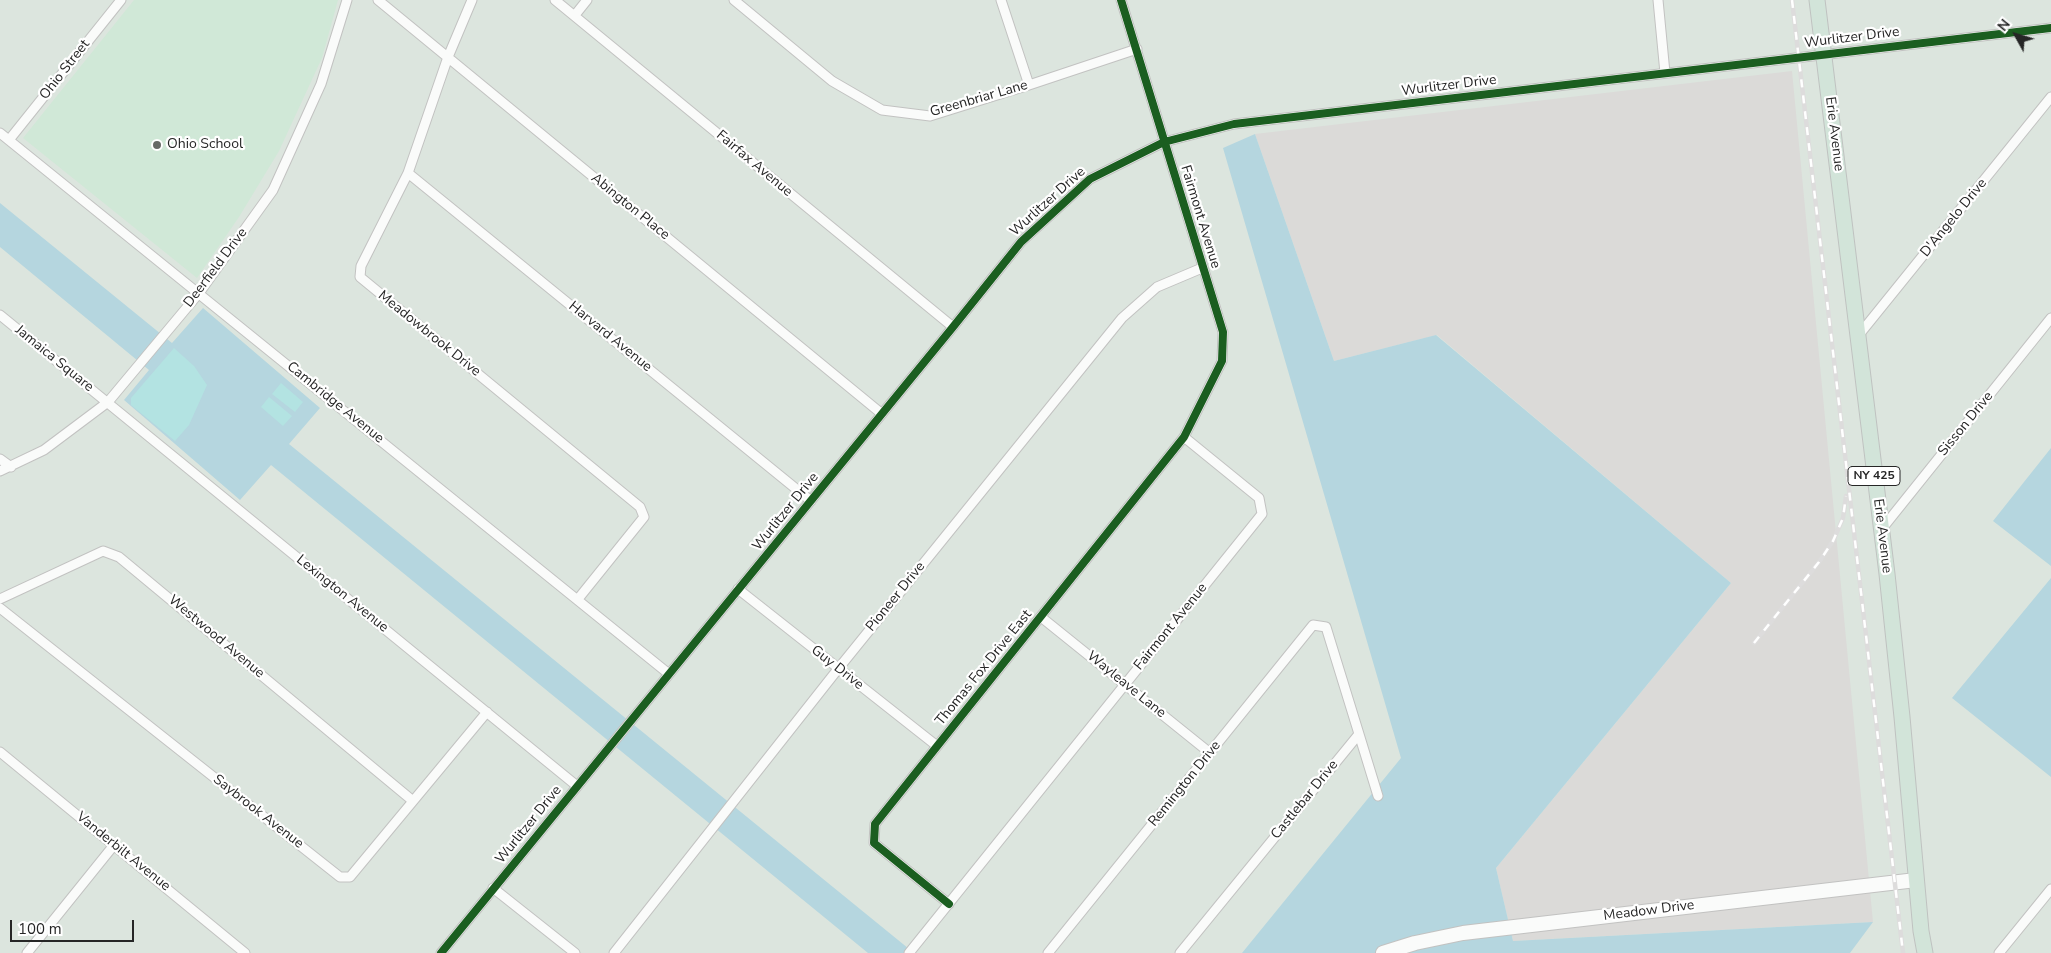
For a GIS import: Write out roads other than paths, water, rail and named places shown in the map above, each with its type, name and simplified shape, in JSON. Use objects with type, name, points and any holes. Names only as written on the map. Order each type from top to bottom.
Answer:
[{"type":"main road","name":"Erie Avenue","points":[[1817,0],[1822,54],[1834,126],[1857,338],[1881,530],[1902,717],[1916,880],[1925,953]]},
{"type":"street","name":"Ohio Street","points":[[9,140],[121,0]]},
{"type":"street","name":"Deerfield Drive","points":[[0,471],[44,450],[108,402],[199,293],[273,190],[321,84],[347,0]]},
{"type":"street","name":"Abington Place","points":[[378,0],[882,414]]},
{"type":"street","name":"Meadowbrook Drive","points":[[472,0],[448,57],[408,173],[361,266],[360,277],[640,507],[644,517],[578,600]]},
{"type":"street","name":"Fairfax Avenue","points":[[556,0],[953,328]]},
{"type":"street","points":[[575,15],[587,0]]},
{"type":"street","name":"Greenbriar Lane","points":[[734,0],[832,81],[882,110],[930,116],[1137,49]]},
{"type":"street","points":[[1001,0],[1029,85]]},
{"type":"street","name":"Fairmont Avenue","points":[[909,953],[1262,514],[1259,498],[1184,436],[1222,361],[1223,332],[1121,0]]},
{"type":"street","points":[[1658,0],[1665,73]]},
{"type":"street","name":"Wurlitzer Drive","points":[[441,953],[953,328],[1021,242],[1090,179],[1164,142],[1234,124],[2051,28]]},
{"type":"street","name":"D'Angelo Drive","points":[[1857,338],[2051,97]]},
{"type":"street","name":"Cambridge Avenue","points":[[0,132],[669,674]]},
{"type":"street","name":"Harvard Avenue","points":[[408,173],[811,501]]},
{"type":"street","name":"Pioneer Drive","points":[[614,953],[838,668],[1122,318],[1157,287],[1202,268]]},
{"type":"street","name":"Jamaica Square","points":[[0,316],[108,402]]},
{"type":"street","name":"Sisson Drive","points":[[1881,530],[2051,318]]},
{"type":"street","name":"Lexington Avenue","points":[[108,402],[577,786]]},
{"type":"street","name":"Thomas Fox Drive East","points":[[949,904],[874,843],[875,824],[936,746],[1042,617],[1184,436]]},
{"type":"street","points":[[0,459],[11,467]]},
{"type":"street","name":"Westwood Avenue","points":[[0,599],[103,551],[119,557],[413,801]]},
{"type":"street","name":"Guy Drive","points":[[738,589],[936,746]]},
{"type":"street","name":"Saybrook Avenue","points":[[0,608],[340,877],[350,876],[487,712]]},
{"type":"street","name":"Wayleave Lane","points":[[1042,617],[1210,753]]},
{"type":"street","name":"Remington Drive","points":[[1048,953],[1313,625],[1326,627],[1359,734]]},
{"type":"street","points":[[1359,734],[1378,796]]},
{"type":"street","name":"Castlebar Drive","points":[[1180,953],[1359,734]]},
{"type":"street","name":"Vanderbilt Avenue","points":[[0,752],[245,953]]},
{"type":"street","points":[[27,953],[114,845]]},
{"type":"street","name":"Meadow Drive","points":[[1383,953],[1415,943],[1463,933],[1916,880]]},
{"type":"street","points":[[493,888],[575,953]]},
{"type":"street","points":[[2000,953],[2051,889]]},
{"type":"railway","points":[[1792,0],[1903,953]]},
{"type":"railway","points":[[1754,643],[1819,562],[1833,541],[1843,518],[1846,496]]},
{"type":"place","name":"Ohio School","points":[[157,145]]}]
